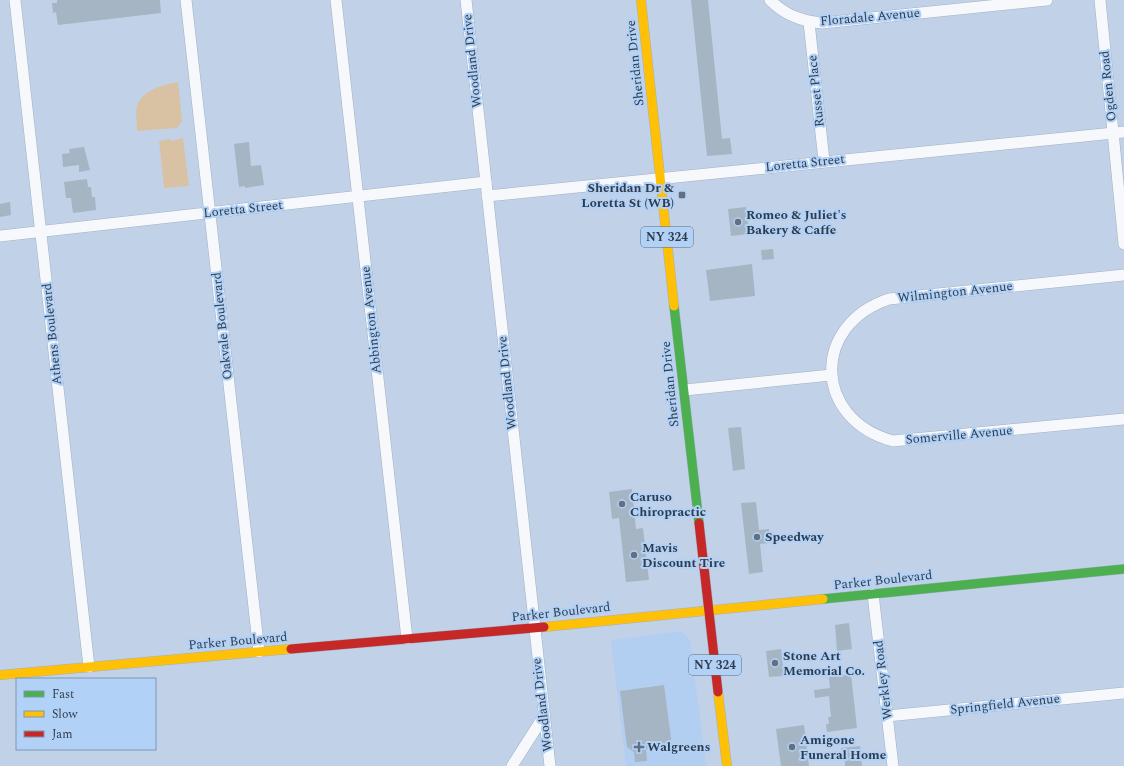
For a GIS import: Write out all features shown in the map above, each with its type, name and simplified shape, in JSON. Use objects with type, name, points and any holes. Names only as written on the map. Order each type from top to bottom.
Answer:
[{"type":"street","name":"Athens Boulevard","points":[[15,0],[89,667]]},
{"type":"street","name":"Oakvale Boulevard","points":[[186,0],[259,652]]},
{"type":"street","name":"Abbington Avenue","points":[[336,0],[407,639]]},
{"type":"street","name":"Woodland Drive","points":[[466,0],[533,628],[550,766]]},
{"type":"street","name":"Sheridan Drive","points":[[641,0],[692,475],[728,766]]},
{"type":"street","name":"Floradale Avenue","points":[[770,0],[788,14],[809,22],[822,23],[1046,0]]},
{"type":"street","name":"Ogden Road","points":[[1100,0],[1118,132],[1124,244]]},
{"type":"street","name":"Russet Place","points":[[809,22],[824,161]]},
{"type":"street","name":"Loretta Street","points":[[487,196],[1118,132]]},
{"type":"street","name":"Loretta Street","points":[[0,236],[486,182]]},
{"type":"street","name":"Wilmington Avenue","points":[[831,375],[833,356],[845,328],[864,310],[882,301],[889,299],[1124,275]]},
{"type":"street","points":[[684,390],[831,375]]},
{"type":"street","name":"Somerville Avenue","points":[[831,375],[834,389],[848,414],[870,432],[892,441],[1124,419]]},
{"type":"street","name":"Parker Boulevard","points":[[0,675],[533,628],[1124,569]]},
{"type":"street","name":"Werkley Road","points":[[873,594],[893,766]]},
{"type":"street","name":"Springfield Avenue","points":[[887,716],[1124,693]]},
{"type":"street","points":[[512,766],[544,716]]},
{"type":"shaded area","points":[[178,82],[182,121],[177,128],[137,131],[136,109],[143,96],[148,92],[166,84]]},
{"type":"shaded area","points":[[183,138],[189,186],[164,188],[159,141],[170,139],[172,141]]},
{"type":"shaded area","points":[[681,631],[690,640],[706,766],[626,766],[611,640]]},
{"type":"building","points":[[57,0],[160,0],[161,13],[58,25],[56,12],[53,13],[52,3],[57,3]]},
{"type":"building","points":[[691,0],[708,0],[722,139],[730,138],[732,154],[707,156]]},
{"type":"building","points":[[249,142],[251,166],[261,165],[264,185],[245,188],[245,186],[239,187],[234,144]]},
{"type":"building","points":[[84,147],[90,170],[79,172],[79,165],[63,167],[62,154],[70,153],[69,149]]},
{"type":"building","points":[[87,179],[88,187],[91,187],[92,197],[95,197],[96,210],[73,213],[71,198],[66,198],[64,182]]},
{"type":"building","points":[[10,202],[11,215],[0,217],[0,204]]},
{"type":"building","name":"Romeo & Juliet's Bakery & Caffe","points":[[746,207],[749,234],[731,236],[728,209]]},
{"type":"building","points":[[773,249],[774,259],[762,260],[761,250]]},
{"type":"building","points":[[752,264],[755,296],[710,301],[706,270]]},
{"type":"building","points":[[741,427],[745,469],[733,471],[728,428]]},
{"type":"building","points":[[632,489],[636,529],[643,528],[649,580],[626,582],[619,518],[612,519],[609,492]]},
{"type":"building","name":"Speedway","points":[[756,502],[759,530],[769,529],[770,543],[760,544],[763,572],[749,574],[741,503]]},
{"type":"building","points":[[849,623],[852,649],[837,651],[835,625]]},
{"type":"building","name":"Stone Art Memorial Co.","points":[[781,649],[784,676],[769,677],[766,651]]},
{"type":"building","points":[[851,674],[857,728],[827,732],[826,724],[829,724],[828,717],[831,717],[829,696],[815,698],[814,690],[830,688],[829,677]]},
{"type":"building","name":"Walgreens","points":[[664,685],[672,746],[646,749],[647,761],[635,762],[634,752],[627,747],[620,691]]},
{"type":"building","name":"Amigone Funeral Home","points":[[804,725],[809,766],[781,766],[776,729]]},
{"type":"building","points":[[860,746],[862,766],[845,766],[845,759],[842,760],[841,748]]},
{"type":"traffic: fast","points":[[674,306],[699,523]]},
{"type":"traffic: fast","points":[[823,599],[1124,569]]},
{"type":"traffic: slow","points":[[641,0],[674,306]]},
{"type":"traffic: slow","points":[[544,627],[823,599]]},
{"type":"traffic: slow","points":[[0,675],[291,649]]},
{"type":"traffic: slow","points":[[718,692],[727,766]]},
{"type":"traffic: jam","points":[[699,523],[718,692]]},
{"type":"traffic: jam","points":[[291,649],[544,627]]},
{"type":"place","name":"Sheridan Dr & Loretta St (WB)","points":[[682,195]]},
{"type":"place","name":"Romeo & Juliet's Bakery & Caffe","points":[[738,222]]},
{"type":"place","name":"Caruso Chiropractic","points":[[622,504]]},
{"type":"place","name":"Speedway","points":[[757,537]]},
{"type":"place","name":"Mavis Discount Tire","points":[[634,555]]},
{"type":"place","name":"Stone Art Memorial Co.","points":[[775,663]]},
{"type":"place","name":"Walgreens","points":[[639,747]]},
{"type":"place","name":"Amigone Funeral Home","points":[[792,747]]}]
